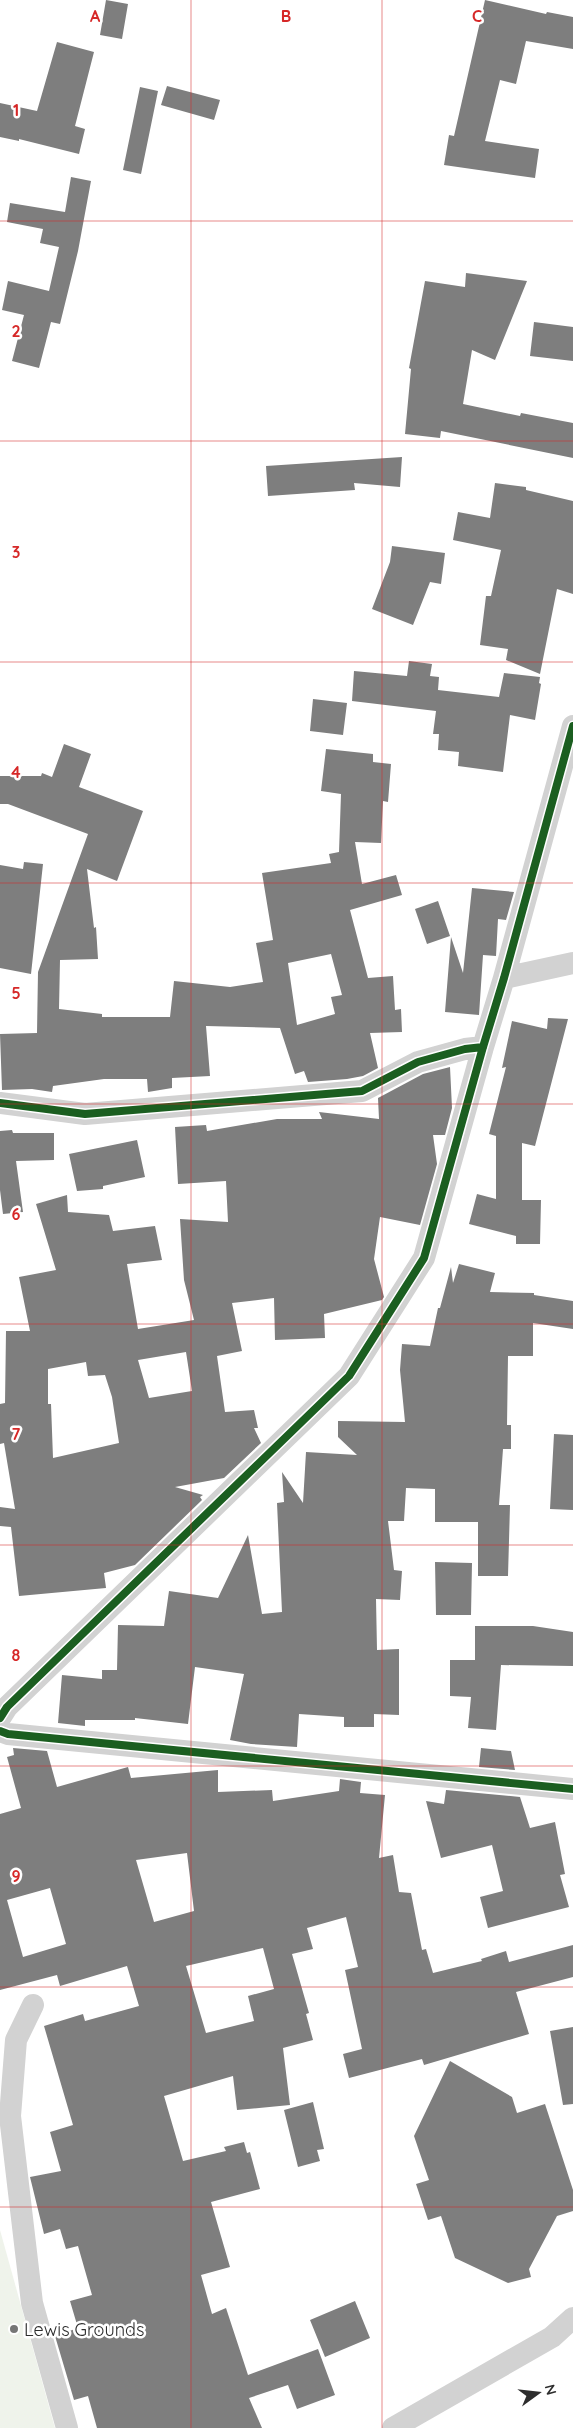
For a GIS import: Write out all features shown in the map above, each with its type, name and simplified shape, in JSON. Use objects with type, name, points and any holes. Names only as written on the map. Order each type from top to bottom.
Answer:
[{"type":"street","points":[[0,1718],[14,1700],[349,1376],[424,1258],[504,978],[573,726]]},
{"type":"street","points":[[504,978],[573,963]]},
{"type":"street","points":[[0,1103],[86,1114],[362,1091],[418,1062],[465,1049],[483,1047]]},
{"type":"street","points":[[0,1731],[8,1734],[573,1790]]},
{"type":"street","points":[[33,2005],[16,2040],[10,2116],[32,2303],[67,2428]]},
{"type":"street","points":[[393,2428],[552,2337],[573,2318]]},
{"type":"shaded area","name":"Lewis Grounds","points":[[0,2230],[55,2428],[0,2428]]},
{"type":"building","points":[[106,0],[128,4],[122,39],[100,35]]},
{"type":"building","points":[[485,0],[546,14],[547,12],[573,17],[573,49],[526,41],[516,84],[500,80],[485,141],[539,149],[535,178],[444,165],[449,135],[454,136]]},
{"type":"building","points":[[57,42],[94,52],[75,126],[85,129],[79,154],[19,139],[19,141],[0,137],[0,103],[37,111]]},
{"type":"building","points":[[167,86],[220,100],[214,120],[161,105]]},
{"type":"building","points":[[140,87],[158,91],[141,174],[123,170]]},
{"type":"building","points":[[71,177],[91,181],[78,251],[60,324],[51,322],[39,368],[12,361],[24,315],[2,310],[8,281],[49,291],[59,247],[40,243],[43,229],[7,222],[10,203],[65,212]]},
{"type":"building","points":[[466,273],[527,281],[495,360],[472,350],[463,404],[520,416],[521,413],[573,423],[573,458],[441,431],[440,438],[405,434],[411,369],[409,368],[425,281],[465,287]]},
{"type":"building","points":[[534,322],[573,327],[573,361],[530,356]]},
{"type":"building","points":[[402,457],[400,487],[354,483],[355,490],[268,496],[266,466]]},
{"type":"building","points":[[495,483],[526,487],[526,490],[573,501],[573,594],[557,589],[540,674],[506,660],[508,649],[480,645],[486,596],[491,596],[501,550],[453,540],[458,512],[490,518]]},
{"type":"building","points":[[392,546],[445,553],[441,584],[430,582],[413,625],[372,609],[390,562]]},
{"type":"building","points":[[409,661],[432,664],[430,676],[439,677],[438,690],[499,697],[504,673],[540,677],[539,683],[541,684],[535,720],[510,715],[503,772],[458,766],[459,752],[438,750],[439,734],[433,734],[436,711],[352,701],[354,671],[407,676]]},
{"type":"building","points":[[313,699],[347,703],[343,735],[310,731]]},
{"type":"building","points":[[64,744],[91,754],[79,787],[143,811],[117,881],[87,869],[94,928],[96,927],[98,959],[60,960],[59,1009],[102,1014],[102,1017],[170,1017],[174,981],[230,987],[263,982],[256,943],[273,940],[262,873],[331,863],[329,854],[339,852],[341,794],[321,791],[326,749],[373,754],[373,762],[391,764],[388,802],[383,801],[381,843],[355,842],[362,884],[396,875],[402,895],[350,910],[368,978],[393,976],[395,1010],[401,1009],[402,1032],[370,1033],[378,1068],[363,1076],[308,1082],[304,1071],[295,1074],[280,1028],[206,1026],[210,1076],[172,1078],[172,1088],[148,1092],[147,1079],[104,1079],[53,1086],[52,1092],[32,1089],[2,1090],[0,1034],[37,1033],[38,972],[88,834],[8,804],[0,804],[0,776],[41,776],[42,773],[52,777]],"holes":[[[331,954],[342,995],[331,997],[335,1014],[297,1025],[288,963]]]},
{"type":"building","points":[[24,862],[43,864],[31,974],[0,968],[0,865],[23,869]]},
{"type":"building","points":[[472,888],[514,892],[506,920],[498,919],[496,956],[483,955],[479,1015],[445,1012],[451,937],[463,973]]},
{"type":"building","points":[[438,901],[450,936],[427,944],[415,909]]},
{"type":"building","points":[[548,1018],[568,1019],[535,1146],[522,1143],[522,1200],[541,1200],[540,1244],[516,1244],[516,1236],[469,1224],[477,1194],[496,1199],[496,1136],[489,1134],[506,1067],[502,1068],[512,1021],[547,1029]]},
{"type":"building","points":[[450,1067],[452,1108],[445,1135],[433,1135],[437,1164],[420,1225],[380,1217],[374,1259],[384,1297],[382,1300],[324,1314],[325,1338],[275,1340],[274,1298],[232,1303],[242,1351],[217,1356],[225,1412],[254,1410],[258,1428],[254,1428],[261,1443],[224,1478],[175,1487],[203,1495],[200,1497],[202,1500],[135,1565],[104,1573],[106,1588],[19,1596],[11,1527],[0,1526],[0,1507],[15,1509],[4,1443],[0,1444],[0,1404],[5,1403],[6,1331],[30,1331],[19,1277],[56,1270],[36,1204],[67,1195],[68,1212],[109,1215],[113,1231],[155,1226],[162,1260],[127,1264],[138,1329],[194,1320],[184,1280],[180,1219],[228,1222],[226,1181],[178,1184],[175,1127],[206,1125],[207,1131],[277,1119],[322,1119],[319,1112],[379,1119],[378,1098],[423,1074]],"holes":[[[186,1352],[192,1391],[149,1398],[138,1360]],[[86,1362],[88,1376],[105,1375],[112,1397],[119,1443],[53,1458],[51,1404],[48,1404],[48,1369]]]},
{"type":"building","points":[[12,1130],[13,1133],[54,1133],[54,1160],[16,1161],[23,1212],[3,1214],[0,1190],[0,1131]]},
{"type":"building","points":[[137,1140],[145,1177],[103,1186],[103,1189],[77,1191],[69,1154]]},
{"type":"building","points":[[459,1264],[495,1273],[490,1292],[534,1293],[534,1295],[573,1301],[573,1329],[533,1323],[533,1356],[508,1356],[507,1425],[511,1425],[511,1449],[503,1449],[499,1505],[510,1505],[508,1576],[478,1576],[478,1522],[435,1522],[435,1489],[406,1488],[404,1521],[388,1521],[394,1570],[402,1571],[400,1600],[376,1599],[377,1650],[399,1649],[399,1715],[374,1714],[374,1727],[344,1727],[344,1717],[299,1714],[297,1747],[251,1744],[230,1740],[244,1674],[195,1667],[188,1724],[135,1718],[135,1720],[85,1720],[85,1726],[58,1723],[62,1675],[102,1679],[102,1670],[117,1670],[118,1625],[164,1626],[169,1591],[218,1598],[248,1535],[262,1614],[282,1612],[277,1503],[284,1502],[282,1472],[303,1503],[306,1452],[357,1455],[338,1437],[338,1421],[405,1422],[400,1370],[402,1344],[430,1346],[438,1308],[440,1308],[451,1267],[453,1283]]},
{"type":"building","points":[[554,1434],[573,1435],[573,1510],[550,1509]]},
{"type":"building","points":[[435,1562],[472,1563],[471,1615],[436,1615]]},
{"type":"building","points":[[475,1626],[533,1626],[573,1632],[573,1666],[501,1665],[496,1730],[468,1728],[471,1697],[450,1696],[450,1660],[475,1660]]},
{"type":"building","points":[[13,1748],[47,1751],[57,1787],[128,1767],[131,1778],[218,1770],[218,1792],[272,1790],[273,1801],[339,1791],[340,1779],[361,1782],[360,1793],[385,1795],[379,1858],[393,1855],[399,1892],[411,1893],[422,1950],[426,1949],[433,1973],[482,1961],[481,1959],[506,1951],[509,1962],[573,1945],[573,1977],[516,1992],[529,2034],[424,2065],[422,2059],[349,2078],[343,2054],[362,2049],[345,1970],[358,1967],[346,1917],[307,1928],[313,1949],[292,1954],[309,2013],[306,2014],[313,2040],[283,2048],[290,2105],[237,2110],[233,2076],[164,2096],[183,2161],[226,2151],[224,2147],[244,2142],[247,2153],[250,2152],[260,2189],[211,2202],[230,2267],[201,2275],[212,2314],[226,2308],[248,2375],[318,2349],[335,2395],[297,2409],[288,2385],[249,2398],[262,2428],[97,2428],[88,2396],[74,2400],[55,2336],[78,2328],[70,2301],[92,2295],[78,2246],[66,2249],[60,2229],[44,2234],[30,2177],[61,2171],[50,2132],[73,2125],[44,2026],[83,2014],[85,2021],[139,2006],[127,1966],[60,1986],[57,1975],[0,1990],[0,1814],[21,1808],[7,1757],[14,1755]],"holes":[[[187,1853],[194,1911],[154,1922],[136,1860]],[[50,1888],[66,1944],[23,1957],[7,1900]],[[263,1948],[274,1989],[248,1996],[254,2021],[206,2033],[186,1966]]]},
{"type":"building","points":[[481,1748],[511,1751],[515,1770],[479,1767]]},
{"type":"building","points":[[446,1790],[520,1797],[530,1828],[555,1822],[565,1874],[560,1875],[569,1907],[488,1928],[480,1897],[503,1891],[492,1845],[441,1858],[426,1801],[444,1804]]},
{"type":"building","points":[[573,2027],[573,2104],[563,2105],[550,2031]]},
{"type":"building","points":[[450,2061],[512,2097],[517,2113],[545,2104],[573,2190],[573,2211],[557,2216],[529,2269],[531,2277],[508,2283],[455,2258],[441,2216],[428,2220],[416,2184],[429,2180],[414,2136]]},
{"type":"building","points":[[313,2102],[324,2149],[317,2150],[320,2161],[298,2167],[284,2110]]},
{"type":"building","points":[[355,2301],[370,2338],[325,2357],[310,2320]]},
{"type":"cycle path","points":[[0,1718],[7,1707],[349,1376],[424,1258],[504,978],[573,726]]},
{"type":"cycle path","points":[[0,1103],[85,1114],[362,1091],[418,1062],[465,1049],[483,1047]]},
{"type":"cycle path","points":[[0,1731],[8,1734],[573,1789]]},
{"type":"place","name":"Lewis Grounds","points":[[14,2329]]}]
